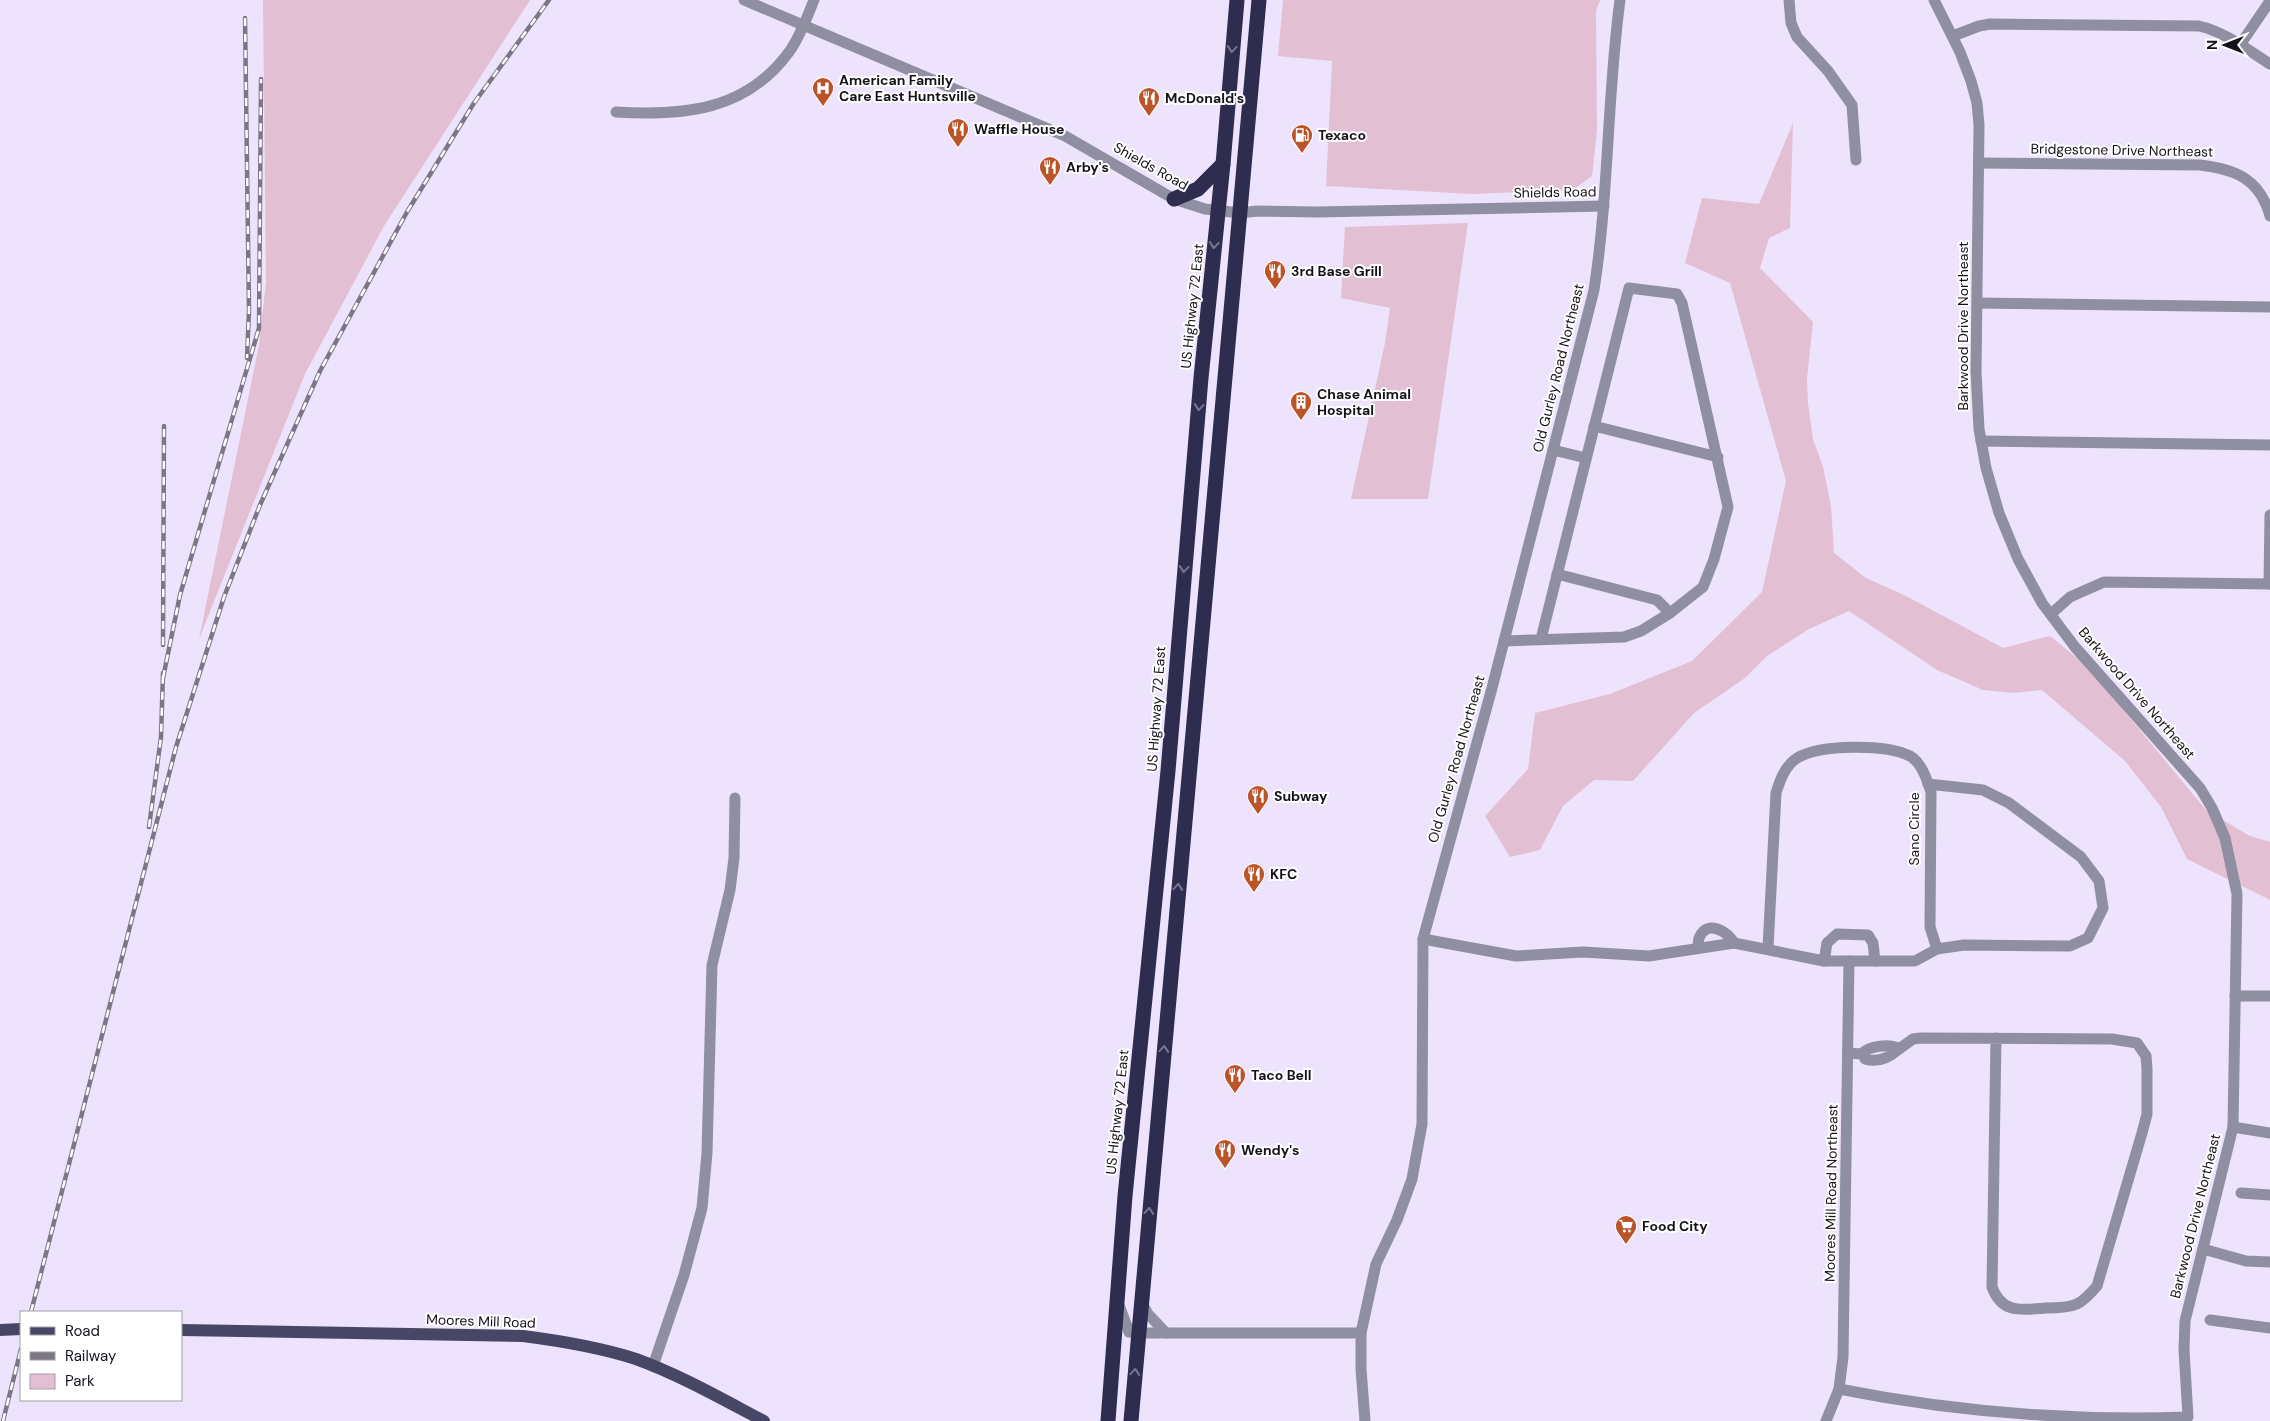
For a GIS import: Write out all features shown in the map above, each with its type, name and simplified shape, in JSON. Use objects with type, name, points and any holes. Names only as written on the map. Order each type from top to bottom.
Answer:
[{"type":"highway","name":"US Highway 72 East","points":[[1108,1421],[1125,1196],[1168,771],[1237,0]]},
{"type":"highway","points":[[1131,1421],[1259,0]]},
{"type":"highway","points":[[1174,199],[1198,189],[1223,164]]},
{"type":"main road","points":[[0,1330],[20,1329]]},
{"type":"main road","name":"Moores Mill Road","points":[[182,1330],[523,1336],[593,1347],[653,1366],[764,1421]]},
{"type":"street","name":"Shields Road","points":[[744,0],[1065,136],[1174,199],[1217,211],[1240,213],[1257,211],[1326,212],[1604,206]]},
{"type":"street","points":[[616,112],[658,115],[680,114],[726,102],[761,81],[790,52],[814,0]]},
{"type":"street","name":"Old Gurley Road Northeast","points":[[1366,1421],[1361,1369],[1361,1333],[1376,1264],[1397,1220],[1412,1179],[1422,1124],[1423,939],[1504,641],[1594,290],[1603,232],[1620,0]]},
{"type":"street","points":[[1788,0],[1791,23],[1797,37],[1828,71],[1852,106],[1856,160]]},
{"type":"street","name":"Barkwood Drive Northeast","points":[[1839,1389],[1903,1402],[2037,1416],[2088,1419],[2188,1417],[2184,1350],[2185,1320],[2233,1127],[2237,894],[2225,838],[2212,808],[2200,788],[2075,647],[2051,614],[2018,559],[1999,513],[1986,468],[1976,372],[1979,163],[1977,103],[1971,81],[1953,36],[1934,0]]},
{"type":"street","points":[[2240,45],[2270,1]]},
{"type":"street","points":[[1953,36],[1978,26],[1990,24],[2200,26],[2212,29],[2270,64]]},
{"type":"street","name":"Bridgestone Drive Northeast","points":[[1979,163],[2200,165],[2222,168],[2249,180],[2267,206],[2270,216]]},
{"type":"street","points":[[1504,641],[1624,637],[1641,631],[1670,613],[1703,587],[1714,559],[1728,507],[1682,303],[1677,294],[1629,288],[1541,639]]},
{"type":"street","points":[[1977,303],[2270,307]]},
{"type":"street","points":[[1594,426],[1718,457]]},
{"type":"street","points":[[1982,441],[2270,445]]},
{"type":"street","points":[[1552,450],[1586,458]]},
{"type":"street","points":[[2051,614],[2070,597],[2086,588],[2104,582],[2270,584],[2270,515]]},
{"type":"street","points":[[1557,574],[1657,600],[1670,613]]},
{"type":"street","name":"Sano Circle","points":[[1768,948],[1776,793],[1782,775],[1797,758],[1832,749],[1891,750],[1911,757],[1924,772],[1931,792],[1930,927],[1938,949]]},
{"type":"street","points":[[1423,939],[1516,956],[1583,952],[1617,956],[1649,956],[1734,943],[1768,948],[1824,961],[1849,962],[1915,961],[1938,949],[1964,945],[2070,946],[2088,938],[2103,908],[2100,880],[2081,857],[2009,802],[1983,790],[1928,784]]},
{"type":"street","points":[[653,1366],[684,1275],[702,1208],[707,1153],[712,965],[730,890],[734,858],[736,798]]},
{"type":"street","points":[[1698,948],[1700,936],[1705,931],[1719,928],[1728,933],[1734,943]]},
{"type":"street","points":[[1824,961],[1827,943],[1837,934],[1868,935],[1873,943],[1875,961]]},
{"type":"street","name":"Moores Mill Road Northeast","points":[[1826,1421],[1839,1389],[1843,1357],[1849,962]]},
{"type":"street","points":[[2235,996],[2270,996]]},
{"type":"street","points":[[1848,1054],[1862,1054],[1864,1059],[1880,1060],[1890,1057],[1899,1048],[1921,1038],[1996,1038],[2126,1040],[2137,1043],[2146,1056],[2147,1114],[2097,1286],[2077,1304],[2018,1310],[2007,1306],[1996,1298],[1992,1287],[1996,1038]]},
{"type":"street","points":[[2233,1127],[2270,1133]]},
{"type":"street","points":[[2241,1193],[2270,1194]]},
{"type":"street","points":[[2203,1250],[2246,1261],[2270,1262]]},
{"type":"street","points":[[1141,1300],[1148,1314],[1166,1333]]},
{"type":"street","points":[[1118,1302],[1129,1332],[1361,1333]]},
{"type":"street","points":[[2210,1320],[2270,1328]]},
{"type":"green space","points":[[263,0],[530,0],[384,226],[305,374],[199,639],[259,345],[266,282]]},
{"type":"green space","points":[[1283,0],[1600,0],[1596,11],[1597,131],[1592,176],[1573,190],[1472,194],[1326,186],[1332,61],[1278,56]]},
{"type":"green space","points":[[1793,123],[1790,228],[1769,238],[1760,268],[1813,322],[1807,379],[1808,403],[1813,439],[1823,467],[1831,506],[1834,553],[1866,578],[1906,596],[2003,648],[2050,636],[2087,666],[2206,810],[2250,836],[2270,842],[2270,900],[2187,859],[2161,807],[2125,761],[2042,690],[2014,693],[1983,690],[1937,670],[1849,611],[1809,629],[1767,656],[1745,678],[1694,713],[1633,781],[1594,780],[1563,806],[1540,850],[1510,857],[1485,816],[1528,769],[1535,713],[1610,694],[1692,661],[1762,592],[1786,481],[1730,283],[1685,263],[1702,198],[1759,204]]},
{"type":"green space","points":[[1468,223],[1428,499],[1351,499],[1385,343],[1390,308],[1341,298],[1345,227]]},
{"type":"railway","points":[[31,1311],[176,747],[224,597],[260,505],[320,371],[407,212],[474,103],[549,0]]},
{"type":"railway","points":[[245,18],[249,310],[247,358]]},
{"type":"railway","points":[[163,678],[180,595],[259,328],[261,79]]},
{"type":"railway","points":[[163,645],[164,426]]},
{"type":"railway","points":[[149,827],[161,737],[163,673]]},
{"type":"railway","points":[[3,1421],[20,1353]]},
{"type":"place","name":"American Family Care East Huntsville","points":[[823,107]]},
{"type":"place","name":"McDonald's","points":[[1149,117]]},
{"type":"place","name":"Waffle House","points":[[958,148]]},
{"type":"place","name":"Texaco","points":[[1302,154]]},
{"type":"place","name":"Arby's","points":[[1050,186]]},
{"type":"place","name":"3rd Base Grill","points":[[1275,290]]},
{"type":"place","name":"Chase Animal Hospital","points":[[1301,421]]},
{"type":"place","name":"Subway","points":[[1258,815]]},
{"type":"place","name":"KFC","points":[[1254,893]]},
{"type":"place","name":"Taco Bell","points":[[1235,1094]]},
{"type":"place","name":"Wendy's","points":[[1225,1169]]},
{"type":"place","name":"Food City","points":[[1626,1245]]}]
